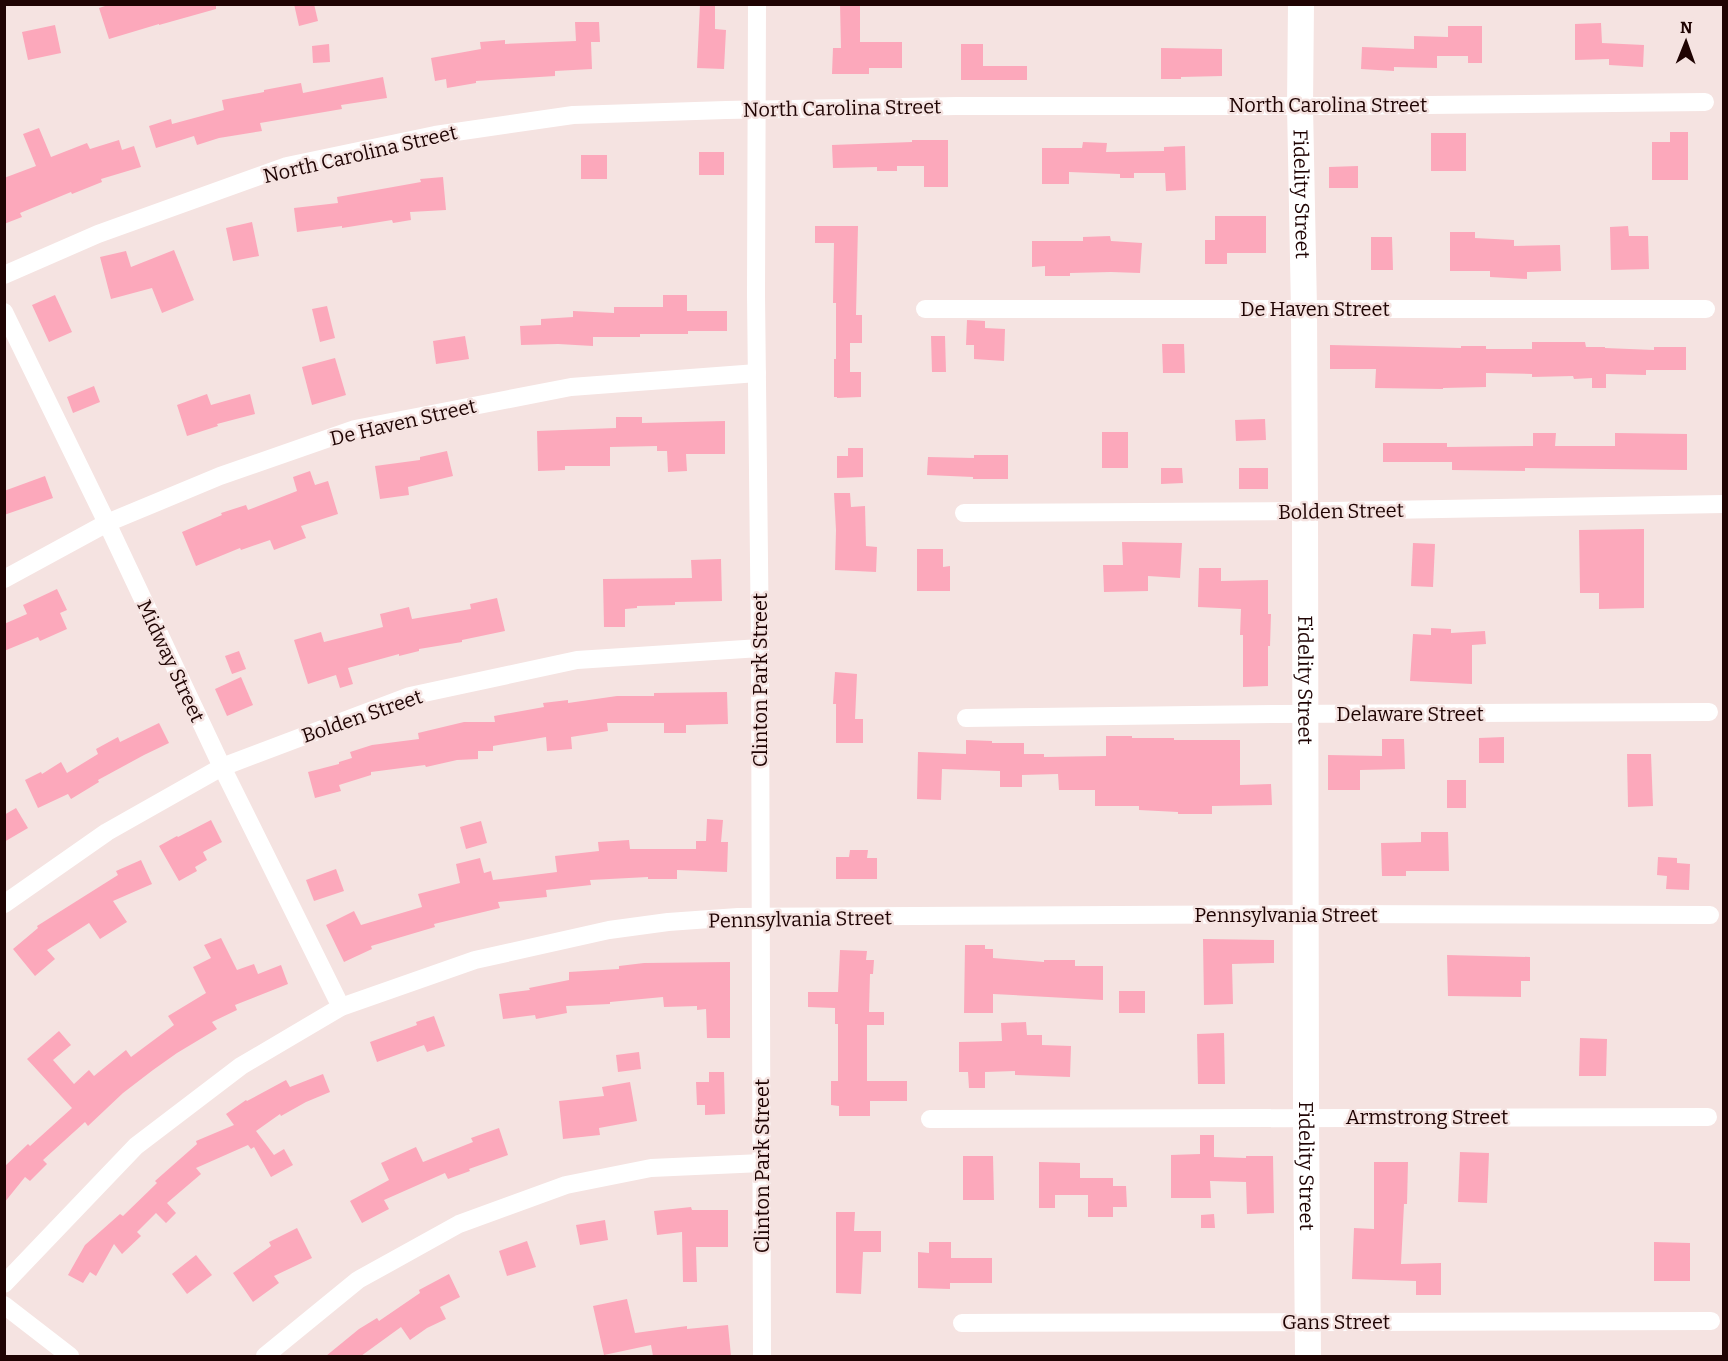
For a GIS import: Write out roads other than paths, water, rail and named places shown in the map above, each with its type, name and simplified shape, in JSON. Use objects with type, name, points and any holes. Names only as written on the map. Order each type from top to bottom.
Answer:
[{"type":"main road","name":"Fidelity Street","points":[[1301,4],[1308,1356]]},
{"type":"street","name":"Clinton Park Street","points":[[757,4],[762,1356]]},
{"type":"street","name":"North Carolina Street","points":[[4,275],[98,234],[287,166],[435,135],[573,115],[957,106],[1300,106],[1705,102]]},
{"type":"street","name":"De Haven Street","points":[[925,309],[1706,309]]},
{"type":"street","name":"Midway Street","points":[[4,312],[222,767],[341,1007]]},
{"type":"street","name":"De Haven Street","points":[[4,579],[107,523],[220,476],[355,429],[571,387],[757,373]]},
{"type":"street","name":"Bolden Street","points":[[964,513],[1305,511],[1721,504]]},
{"type":"street","name":"Bolden Street","points":[[4,904],[107,832],[222,767],[410,696],[577,660],[760,648]]},
{"type":"street","name":"Delaware Street","points":[[966,718],[1709,712]]},
{"type":"street","name":"Pennsylvania Street","points":[[4,1284],[136,1146],[241,1066],[341,1007],[475,960],[609,930],[668,922],[762,917],[1305,914],[1710,915]]},
{"type":"street","name":"Armstrong Street","points":[[930,1119],[1708,1117]]},
{"type":"street","points":[[266,1356],[358,1280],[459,1224],[566,1185],[651,1168],[762,1163]]},
{"type":"street","points":[[4,1305],[70,1356]]},
{"type":"street","name":"Gans Street","points":[[962,1323],[1711,1321]]}]
